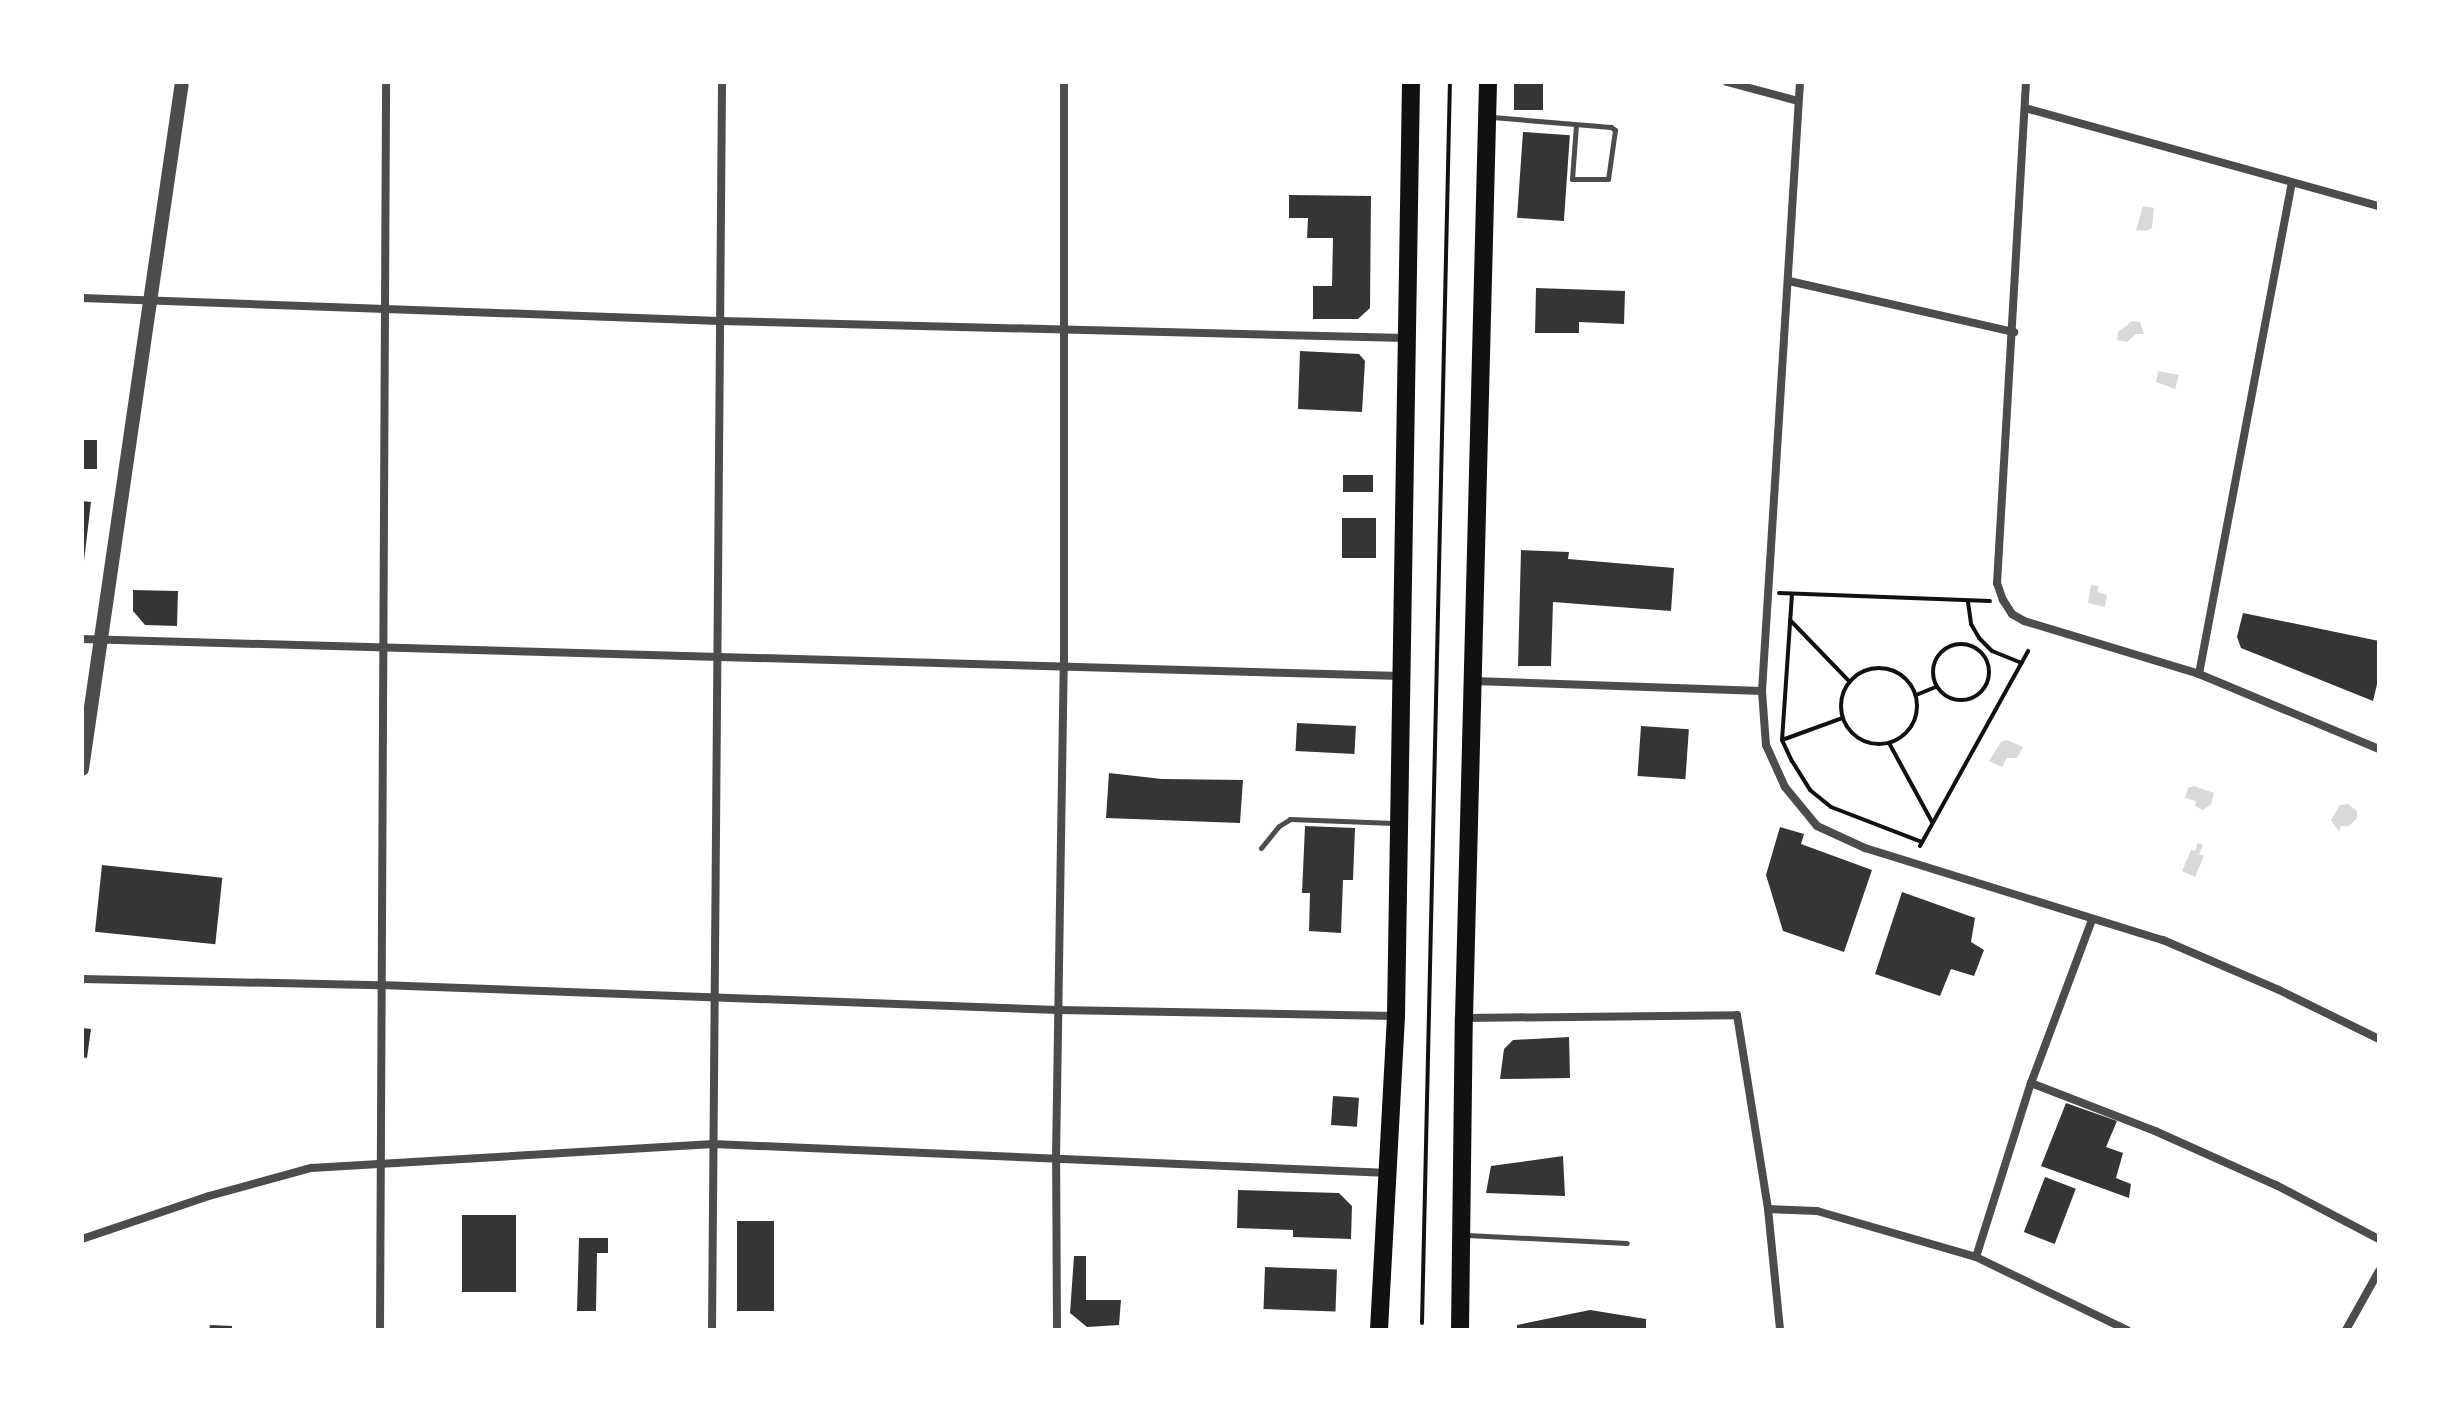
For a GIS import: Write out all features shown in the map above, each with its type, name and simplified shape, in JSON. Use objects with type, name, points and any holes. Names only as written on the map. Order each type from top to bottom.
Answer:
[{"type":"main road","points":[[1379,1330],[1396,1016],[1411,82]]},
{"type":"main road","points":[[1460,1330],[1464,1018],[1488,82]]},
{"type":"street","points":[[82,769],[182,82]]},
{"type":"street","points":[[380,1330],[386,82]]},
{"type":"street","points":[[712,1330],[722,82]]},
{"type":"street","points":[[1057,1330],[1056,1158],[1064,668],[1064,82]]},
{"type":"street","points":[[1727,82],[1798,101]]},
{"type":"street","points":[[1800,82],[1762,691],[1766,745],[1785,787],[1817,826],[1865,848],[2163,940],[2279,990],[2379,1039]]},
{"type":"street","points":[[2026,82],[2014,332],[1997,583],[2003,600],[2012,614],[2024,621],[2199,674],[2379,749]]},
{"type":"street","points":[[2025,108],[2379,206]]},
{"type":"street","points":[[2199,674],[2292,183]]},
{"type":"street","points":[[1789,281],[2014,332]]},
{"type":"street","points":[[82,298],[383,311],[1407,338]]},
{"type":"street","points":[[82,639],[384,645],[718,658],[1402,676]]},
{"type":"street","points":[[1473,681],[1762,691]]},
{"type":"street","points":[[1976,1257],[2031,1083],[2092,920]]},
{"type":"street","points":[[82,979],[380,985],[1058,1010],[1396,1016]]},
{"type":"street","points":[[1464,1018],[1737,1015],[1768,1209],[1780,1330]]},
{"type":"street","points":[[2031,1083],[2155,1131],[2276,1185],[2379,1239]]},
{"type":"street","points":[[82,1239],[209,1196],[311,1168],[382,1161],[713,1144],[1389,1173]]},
{"type":"street","points":[[1768,1209],[1817,1211],[1976,1257],[2127,1330]]},
{"type":"street","points":[[2346,1330],[2379,1271]]},
{"type":"lane","points":[[1487,117],[1576,125],[1615,130],[1608,179],[1572,179],[1576,125]]},
{"type":"lane","points":[[1261,848],[1268,836],[1290,819],[1399,823]]},
{"type":"lane","points":[[1462,1235],[1627,1243]]},
{"type":"path","points":[[1422,1323],[1450,82]]},
{"type":"path","points":[[1769,593],[1968,602],[2003,600]]},
{"type":"path","points":[[1792,594],[1782,740],[1810,790],[1831,807],[1921,844],[2028,651]]},
{"type":"path","points":[[1968,602],[1971,624],[1987,646],[2022,663]]},
{"type":"path","points":[[1790,620],[1849,681]]},
{"type":"path","points":[[1966,643],[1980,650],[1988,664],[1988,680],[1979,694],[1964,700],[1948,698],[1936,687],[1932,671],[1937,656],[1949,646],[1966,643]]},
{"type":"path","points":[[1980,650],[1987,646]]},
{"type":"path","points":[[1878,667],[1895,671],[1908,680],[1916,695],[1917,710],[1913,725],[1903,736],[1889,743],[1870,744],[1853,734],[1842,718],[1841,699],[1849,681],[1862,671],[1878,667]]},
{"type":"path","points":[[1916,695],[1936,687]]},
{"type":"path","points":[[1782,740],[1842,718]]},
{"type":"path","points":[[1889,743],[1933,823]]},
{"type":"shaded area","points":[[2143,206],[2154,208],[2152,228],[2146,231],[2136,230]]},
{"type":"shaded area","points":[[2132,321],[2140,322],[2144,334],[2136,334],[2127,342],[2117,340],[2118,332]]},
{"type":"shaded area","points":[[2158,371],[2179,375],[2175,389],[2156,382]]},
{"type":"shaded area","points":[[2091,585],[2098,586],[2098,592],[2107,595],[2105,607],[2088,603]]},
{"type":"shaded area","points":[[2007,740],[2023,747],[2017,758],[2007,758],[2002,767],[1989,761],[2001,742]]},
{"type":"shaded area","points":[[2194,786],[2214,793],[2211,804],[2203,810],[2195,806],[2196,801],[2185,798],[2188,788]]},
{"type":"shaded area","points":[[2348,804],[2357,811],[2357,818],[2349,826],[2341,826],[2339,832],[2331,820],[2340,805]]},
{"type":"shaded area","points":[[2198,843],[2203,845],[2199,854],[2204,856],[2195,877],[2182,871],[2191,850],[2195,851]]},
{"type":"building","points":[[1514,82],[1543,82],[1543,110],[1514,110]]},
{"type":"building","points":[[1523,132],[1570,135],[1564,221],[1517,218]]},
{"type":"building","points":[[1289,195],[1371,196],[1370,308],[1358,319],[1313,319],[1313,286],[1332,286],[1333,238],[1307,238],[1308,218],[1289,218]]},
{"type":"building","points":[[1536,288],[1625,291],[1624,324],[1579,322],[1579,333],[1535,333]]},
{"type":"building","points":[[1300,351],[1359,354],[1365,361],[1362,412],[1298,409]]},
{"type":"building","points":[[82,440],[97,440],[97,469],[82,469]]},
{"type":"building","points":[[1343,475],[1373,475],[1373,492],[1343,492]]},
{"type":"building","points":[[82,501],[91,502],[84,561],[82,561]]},
{"type":"building","points":[[1342,518],[1376,518],[1376,558],[1342,558]]},
{"type":"building","points":[[1521,550],[1569,552],[1568,559],[1674,568],[1671,611],[1553,602],[1551,666],[1518,666]]},
{"type":"building","points":[[133,590],[178,591],[177,626],[145,625],[133,611]]},
{"type":"building","points":[[2243,613],[2379,641],[2379,676],[2373,701],[2241,648],[2237,637]]},
{"type":"building","points":[[1297,723],[1356,726],[1354,754],[1296,751]]},
{"type":"building","points":[[1641,726],[1689,729],[1685,779],[1638,776]]},
{"type":"building","points":[[1109,773],[1162,779],[1243,780],[1240,823],[1106,818]]},
{"type":"building","points":[[1305,826],[1355,828],[1353,880],[1343,880],[1341,933],[1309,931],[1310,893],[1302,893]]},
{"type":"building","points":[[1780,827],[1804,834],[1801,844],[1872,870],[1844,952],[1783,931],[1766,875]]},
{"type":"building","points":[[102,865],[222,878],[215,944],[95,932]]},
{"type":"building","points":[[1902,892],[1975,918],[1971,942],[1984,950],[1974,976],[1951,969],[1940,996],[1875,974]]},
{"type":"building","points":[[82,1028],[91,1029],[87,1058],[82,1057]]},
{"type":"building","points":[[1569,1037],[1570,1078],[1500,1079],[1504,1049],[1513,1040]]},
{"type":"building","points":[[1333,1096],[1359,1098],[1357,1127],[1331,1125]]},
{"type":"building","points":[[2066,1103],[2117,1121],[2106,1147],[2123,1153],[2116,1178],[2131,1184],[2129,1198],[2041,1166]]},
{"type":"building","points":[[1563,1156],[1565,1196],[1486,1193],[1491,1166]]},
{"type":"building","points":[[2045,1177],[2076,1189],[2055,1244],[2024,1232]]},
{"type":"building","points":[[1238,1190],[1339,1193],[1352,1206],[1351,1239],[1293,1237],[1293,1230],[1237,1228]]},
{"type":"building","points":[[462,1215],[516,1215],[516,1292],[462,1292]]},
{"type":"building","points":[[737,1221],[774,1221],[774,1311],[737,1311]]},
{"type":"building","points":[[579,1238],[608,1238],[608,1253],[597,1253],[596,1311],[577,1311]]},
{"type":"building","points":[[1074,1256],[1086,1256],[1086,1300],[1121,1300],[1119,1325],[1087,1327],[1070,1313]]},
{"type":"building","points":[[1265,1267],[1337,1270],[1335,1311],[1264,1309]]},
{"type":"building","points":[[1590,1310],[1646,1319],[1646,1330],[1517,1330],[1517,1325]]},
{"type":"building","points":[[210,1325],[232,1326],[232,1330],[209,1330]]}]
